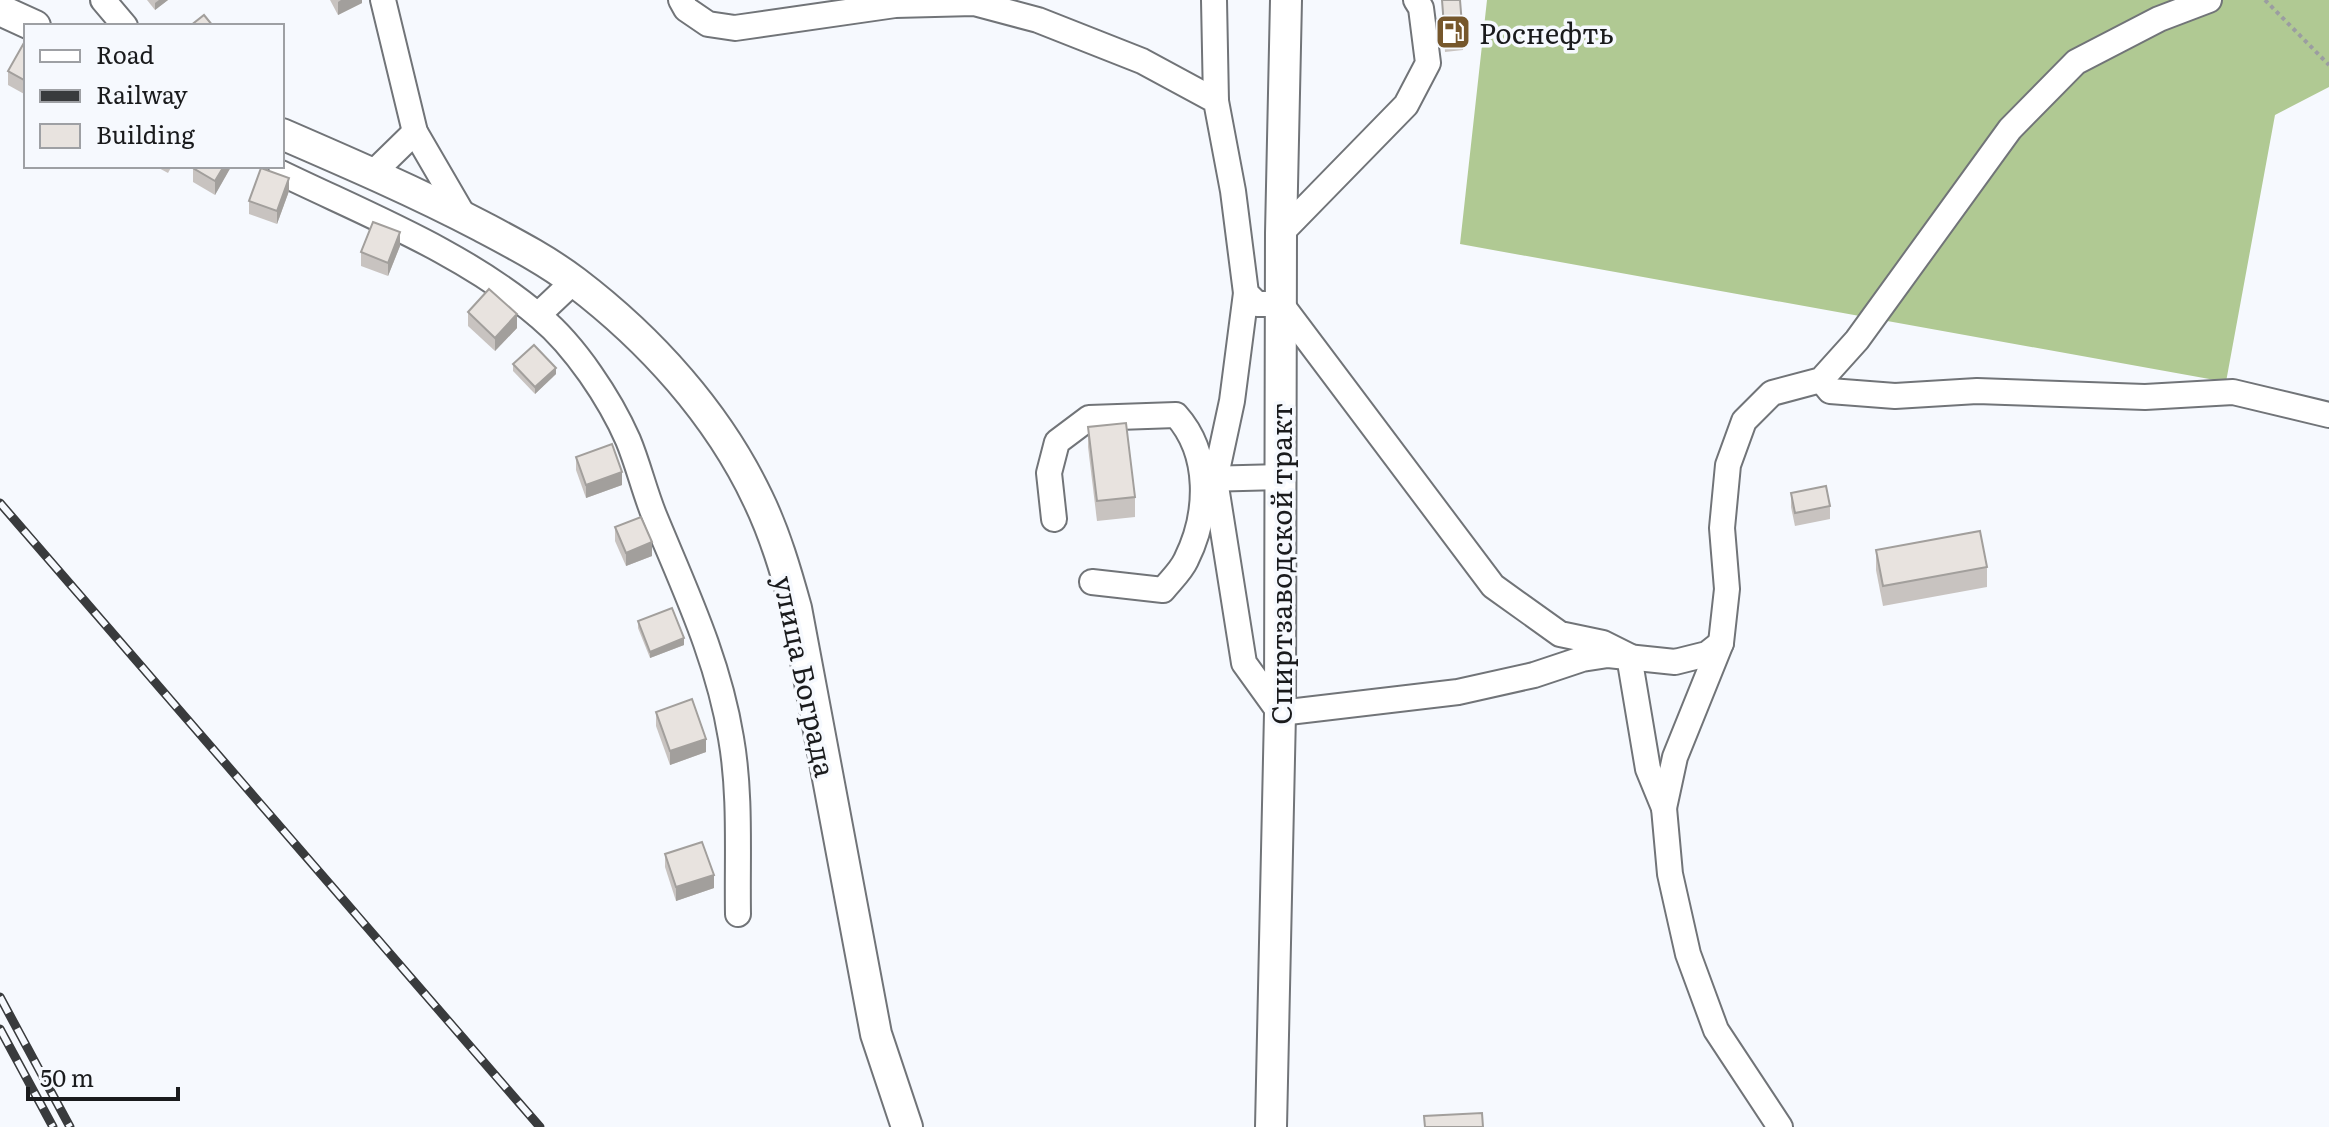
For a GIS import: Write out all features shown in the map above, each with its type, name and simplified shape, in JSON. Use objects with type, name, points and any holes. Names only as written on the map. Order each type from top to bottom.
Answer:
[{"type":"main road","name":"Спиртзаводской тракт","points":[[1271,1127],[1280,713],[1281,233],[1286,0]]},
{"type":"main road","points":[[0,10],[31,24]]},
{"type":"main road","name":"улица Бограда","points":[[284,135],[373,173],[465,218],[526,250],[574,281],[662,359],[733,453],[759,500],[796,608],[876,1034],[907,1127]]},
{"type":"street","points":[[103,0],[123,24]]},
{"type":"street","points":[[383,0],[415,132],[465,218]]},
{"type":"street","points":[[681,0],[686,9],[708,24],[735,28],[895,5],[974,3],[1038,20],[1142,61],[1216,101]]},
{"type":"street","points":[[1092,582],[1163,590],[1186,561],[1232,401],[1246,293],[1233,191],[1216,101],[1214,0]]},
{"type":"street","points":[[1281,233],[1406,105],[1428,63],[1421,8],[1416,0]]},
{"type":"street","points":[[1664,808],[1675,757],[1721,643],[1727,589],[1722,528],[1728,465],[1744,421],[1772,393],[1821,380],[1857,340],[2010,129],[2076,62],[2159,19],[2209,0]]},
{"type":"street","points":[[373,173],[415,132]]},
{"type":"street","points":[[281,173],[469,264],[538,315],[565,343],[600,389],[628,440],[653,512],[717,670],[732,739],[738,914]]},
{"type":"street","points":[[538,315],[574,281]]},
{"type":"street","points":[[1246,293],[1257,304],[1281,304],[1493,586],[1560,634],[1603,643],[1629,656]]},
{"type":"street","points":[[1821,380],[1830,391],[1895,396],[1977,391],[2145,397],[2233,392],[2329,415]]},
{"type":"street","points":[[1054,519],[1049,473],[1057,442],[1089,418],[1176,415],[1191,431],[1210,480],[1244,663],[1280,713],[1458,692],[1608,655],[1675,662],[1707,654],[1721,643]]},
{"type":"street","points":[[1210,480],[1280,477]]},
{"type":"street","points":[[1629,656],[1648,769],[1664,808],[1670,874],[1693,966],[1716,1030],[1780,1127]]},
{"type":"path","points":[[2265,0],[2329,65]]},
{"type":"green space","points":[[1487,0],[2329,0],[2329,87],[2275,115],[2226,382],[1460,244]]},
{"type":"building","name":"Роснефть","points":[[1442,0],[1460,0],[1463,37],[1445,39]]},
{"type":"building","points":[[204,15],[211,24],[193,24]]},
{"type":"building","points":[[24,43],[24,80],[8,71]]},
{"type":"building","points":[[193,168],[223,168],[215,181]]},
{"type":"building","points":[[261,168],[289,178],[277,211],[249,201]]},
{"type":"building","points":[[373,222],[400,232],[388,263],[361,252]]},
{"type":"building","points":[[489,289],[517,314],[495,338],[468,312]]},
{"type":"building","points":[[534,345],[556,368],[535,387],[513,364]]},
{"type":"building","points":[[1126,423],[1135,497],[1097,501],[1088,427]]},
{"type":"building","points":[[612,444],[622,472],[586,485],[576,457]]},
{"type":"building","points":[[1826,486],[1830,506],[1795,513],[1791,493]]},
{"type":"building","points":[[641,517],[652,542],[626,553],[615,527]]},
{"type":"building","points":[[1980,531],[1987,567],[1883,586],[1876,550]]},
{"type":"building","points":[[672,608],[684,638],[650,652],[638,621]]},
{"type":"building","points":[[692,699],[706,739],[670,751],[656,712]]},
{"type":"building","points":[[702,842],[714,875],[676,887],[665,854]]},
{"type":"building","points":[[1482,1113],[1483,1127],[1425,1127],[1424,1116]]},
{"type":"railway","points":[[0,503],[540,1127]]},
{"type":"railway","points":[[0,997],[70,1127]]},
{"type":"railway","points":[[0,1029],[53,1127]]},
{"type":"place","name":"Роснефть","points":[[1453,32]]}]
